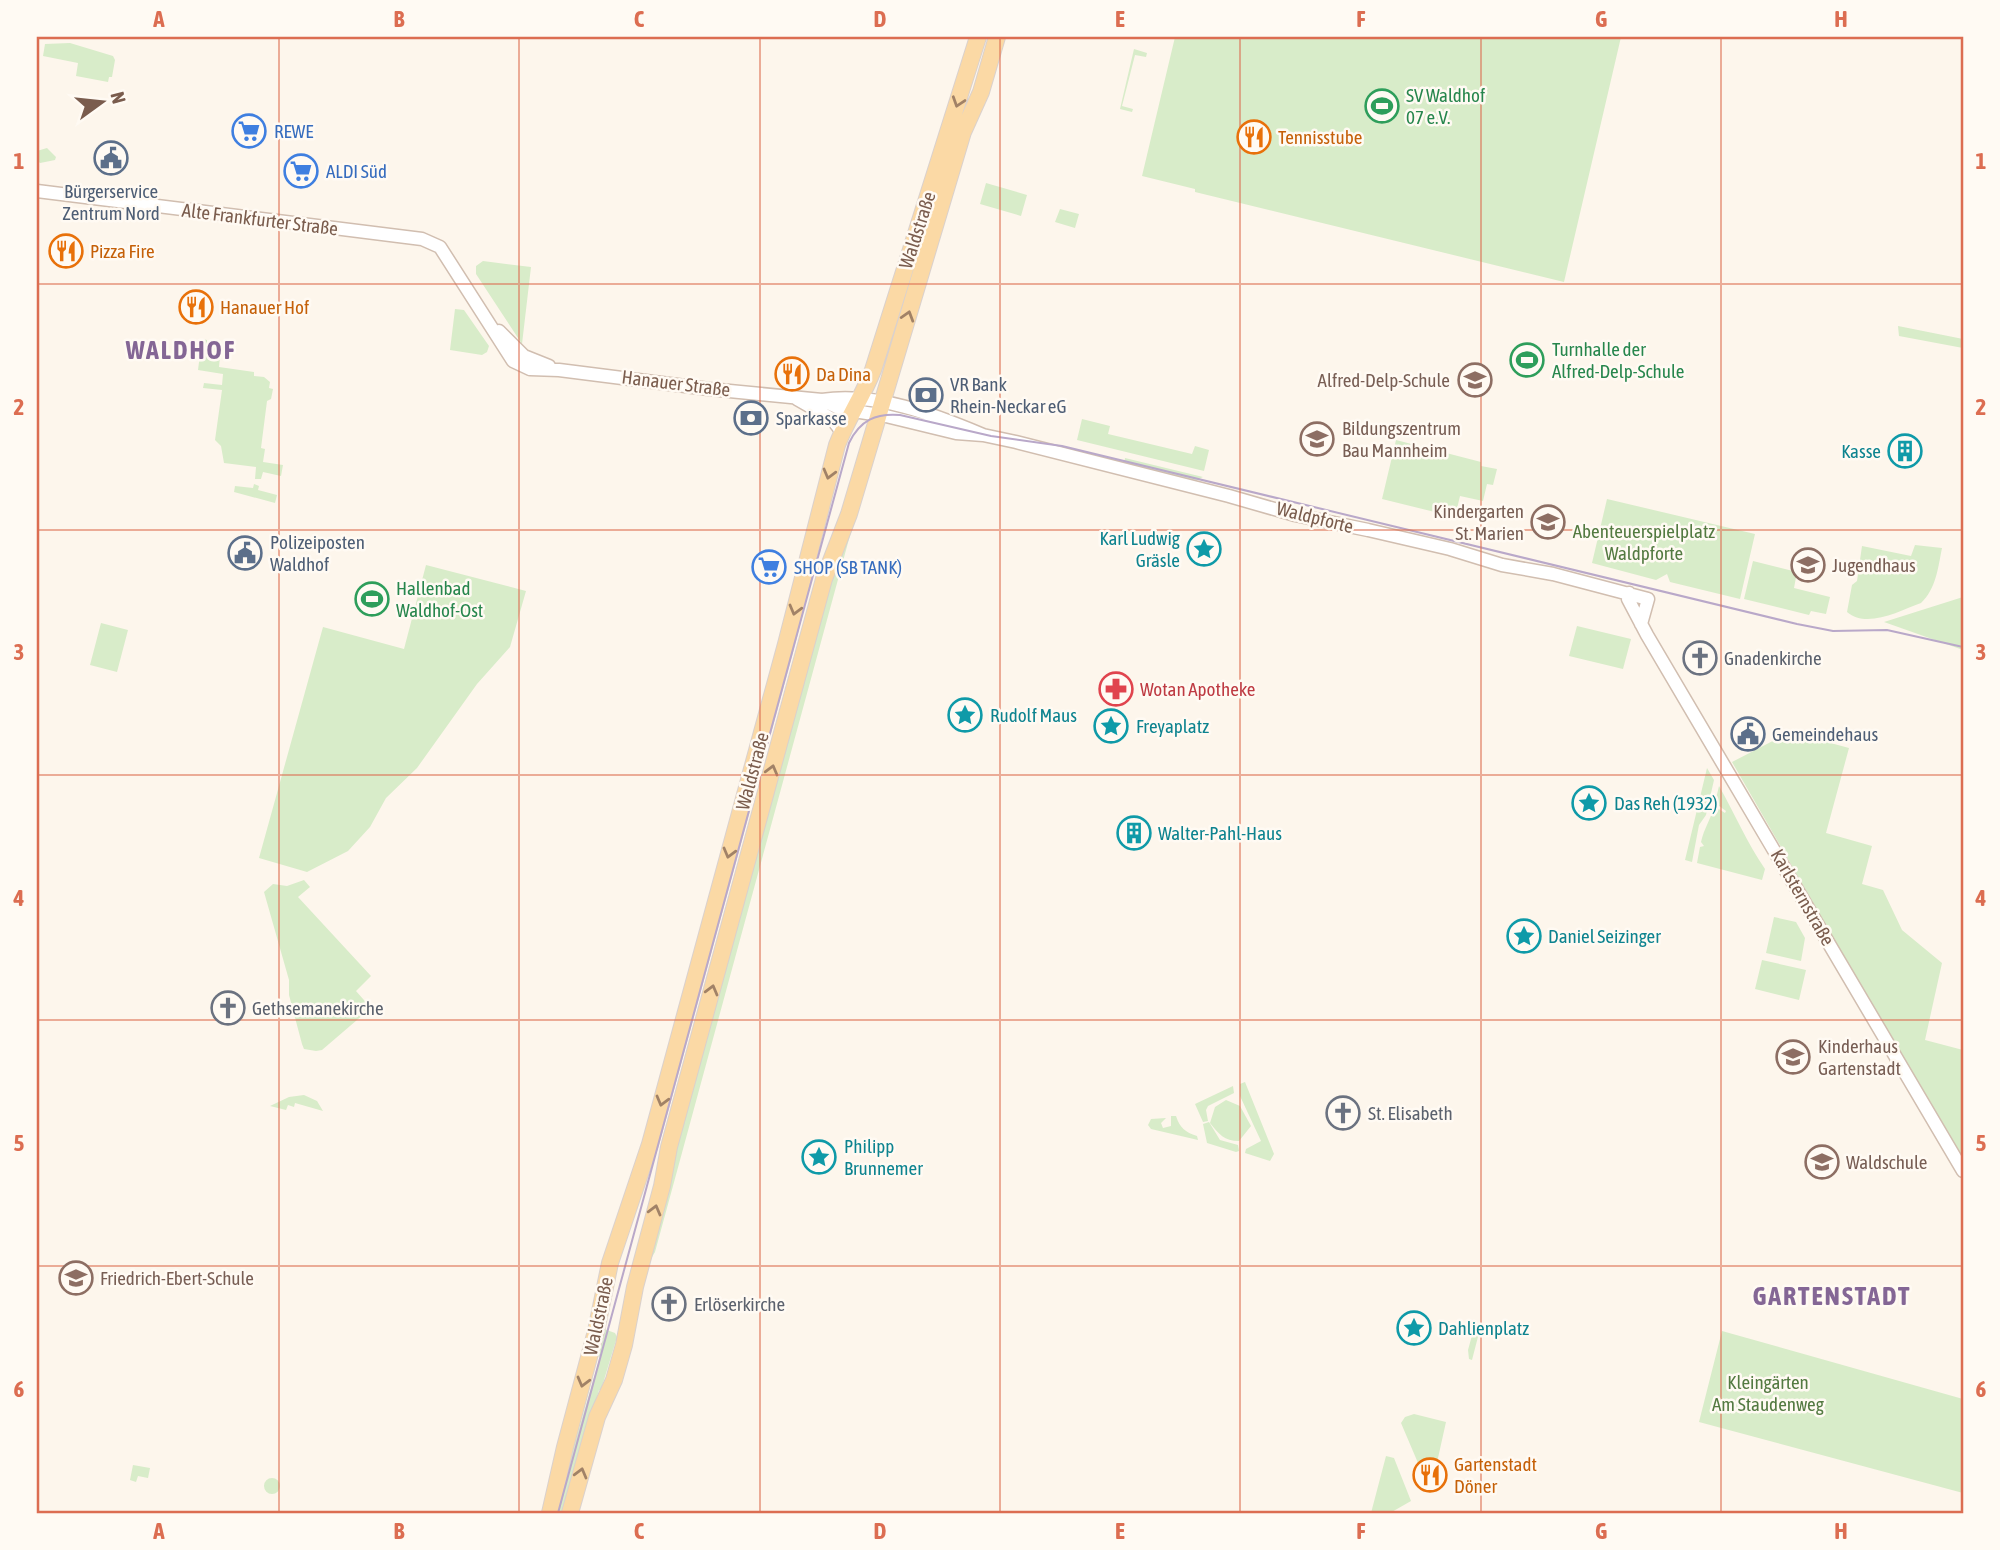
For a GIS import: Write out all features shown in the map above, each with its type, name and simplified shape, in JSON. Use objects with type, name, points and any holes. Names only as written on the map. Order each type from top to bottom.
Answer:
[{"type":"main road","name":"Waldstraße","points":[[550,1513],[596,1331],[610,1263],[637,1186],[656,1120],[842,432],[858,405],[882,341],[978,37]]},
{"type":"main road","name":"Waldstraße","points":[[570,1513],[597,1418],[614,1380],[624,1345],[635,1287],[662,1186],[669,1147],[824,579],[849,514],[963,132],[981,92],[997,37]]},
{"type":"street","name":"Alte Frankfurter Straße","points":[[37,191],[417,238],[440,247],[511,351]]},
{"type":"street","name":"Hanauer Straße","points":[[511,351],[513,361],[526,368],[541,371],[559,370],[822,400],[840,398],[858,405],[880,408]]},
{"type":"street","name":"Hanauer Straße","points":[[794,397],[832,419],[842,432]]},
{"type":"street","name":"Waldpforte","points":[[880,408],[944,419],[983,435],[1210,491],[1295,515],[1450,549],[1502,565],[1553,574],[1629,593],[1648,599],[1641,624]]},
{"type":"street","name":"Karlsternstraße","points":[[1629,593],[1628,599],[1641,624],[1963,1171]]},
{"type":"green space","name":"SV Waldhof 07 e.V.","points":[[1175,37],[1621,37],[1564,282],[1195,192],[1195,189],[1142,176]]},
{"type":"green space","points":[[70,43],[113,56],[115,60],[112,77],[109,77],[108,82],[76,76],[78,63],[43,56],[45,44]]},
{"type":"green space","points":[[1134,49],[1147,53],[1146,57],[1135,55],[1122,106],[1133,109],[1132,112],[1120,109]]},
{"type":"green space","points":[[47,148],[56,157],[55,160],[40,163],[37,160],[37,151]]},
{"type":"green space","points":[[986,183],[1027,195],[1021,216],[980,204]]},
{"type":"green space","points":[[1060,209],[1079,214],[1075,228],[1055,222]]},
{"type":"green space","points":[[483,261],[531,267],[522,344],[476,274],[476,266]]},
{"type":"green space","points":[[455,309],[464,310],[489,346],[487,352],[482,355],[450,350]]},
{"type":"green space","points":[[1898,326],[1963,339],[1963,348],[1899,336]]},
{"type":"green space","points":[[202,339],[207,340],[207,344],[221,345],[219,367],[254,372],[254,376],[264,377],[270,382],[269,388],[273,389],[271,399],[267,401],[261,448],[265,449],[263,462],[283,465],[281,476],[263,472],[261,479],[255,479],[256,467],[224,463],[221,446],[215,440],[222,390],[203,388],[204,383],[222,385],[223,374],[198,370]]},
{"type":"green space","points":[[1082,419],[1110,426],[1108,434],[1192,454],[1195,446],[1209,450],[1204,471],[1077,440]]},
{"type":"green space","points":[[1396,440],[1481,462],[1481,466],[1497,469],[1493,485],[1487,484],[1483,501],[1460,496],[1455,517],[1382,499]]},
{"type":"green space","points":[[1125,458],[1203,477],[1194,481],[1124,464]]},
{"type":"green space","points":[[254,484],[259,486],[258,490],[277,495],[275,503],[234,492],[235,486],[253,488]]},
{"type":"green space","name":"Abenteuerspielplatz Waldpforte","points":[[1607,499],[1755,534],[1740,599],[1670,582],[1667,574],[1656,580],[1592,563]]},
{"type":"green space","points":[[855,517],[655,1252],[646,1267],[675,1150],[831,577]]},
{"type":"green space","points":[[1915,545],[1942,548],[1933,585],[1921,603],[1873,619],[1855,617],[1847,612],[1852,585],[1857,581],[1862,546],[1911,556]]},
{"type":"green space","points":[[1753,561],[1797,572],[1794,588],[1830,597],[1826,614],[1811,611],[1809,615],[1744,599]]},
{"type":"green space","points":[[426,565],[526,591],[510,647],[477,684],[417,768],[386,798],[370,827],[348,851],[307,872],[259,858],[323,627],[404,649]]},
{"type":"green space","points":[[1963,597],[1963,650],[1884,622]]},
{"type":"green space","points":[[101,623],[128,630],[117,672],[90,665]]},
{"type":"green space","points":[[1577,626],[1631,639],[1623,669],[1569,656]]},
{"type":"green space","points":[[1790,732],[1849,748],[1826,833],[1872,846],[1862,884],[1883,890],[1902,930],[1942,963],[1925,1040],[1963,1050],[1963,1163],[1732,762]]},
{"type":"green space","points":[[1707,768],[1714,780],[1706,815],[1699,825],[1692,862],[1685,860]]},
{"type":"green space","points":[[1719,786],[1765,869],[1762,880],[1697,863],[1700,847],[1704,846],[1702,837],[1714,806],[1725,813],[1726,811],[1715,803]]},
{"type":"green space","points":[[304,880],[310,887],[298,897],[371,976],[356,991],[371,1008],[322,1050],[316,1051],[304,1049],[302,1044],[289,995],[289,980],[264,892],[273,884],[287,886]]},
{"type":"green space","points":[[1774,917],[1796,922],[1805,938],[1801,961],[1766,953]]},
{"type":"green space","points":[[1762,960],[1806,970],[1799,1000],[1755,989]]},
{"type":"green space","points":[[1245,1082],[1274,1154],[1270,1161],[1245,1153],[1246,1149],[1261,1141],[1240,1096],[1240,1084]]},
{"type":"green space","points":[[1233,1086],[1234,1093],[1208,1106],[1208,1121],[1203,1122],[1195,1104]]},
{"type":"green space","points":[[304,1095],[317,1101],[323,1111],[295,1103],[294,1107],[288,1105],[286,1110],[270,1106],[289,1097]]},
{"type":"green space","points":[[1226,1100],[1240,1106],[1251,1126],[1239,1141],[1222,1136],[1210,1123],[1215,1107]]},
{"type":"green space","points":[[1171,1116],[1176,1116],[1181,1127],[1197,1136],[1198,1140],[1151,1129],[1148,1125],[1151,1119],[1166,1118],[1161,1123],[1163,1128],[1171,1126]]},
{"type":"green space","points":[[1209,1122],[1220,1140],[1238,1145],[1239,1151],[1207,1143],[1203,1124]]},
{"type":"green space","points":[[1474,1328],[1480,1329],[1472,1360],[1469,1359],[1468,1350]]},
{"type":"green space","points":[[604,1329],[615,1333],[617,1337],[599,1390],[565,1513],[555,1513],[572,1439],[576,1439],[600,1357],[598,1356]]},
{"type":"green space","name":"Kleingärten Am Staudenweg","points":[[1722,1331],[1963,1399],[1963,1493],[1699,1422]]},
{"type":"green space","points":[[1414,1414],[1446,1422],[1436,1467],[1426,1465],[1425,1470],[1421,1470],[1401,1423],[1405,1417]]},
{"type":"green space","points":[[1386,1456],[1394,1458],[1411,1501],[1390,1513],[1371,1513]]},
{"type":"green space","points":[[133,1465],[150,1468],[148,1478],[138,1476],[136,1482],[130,1480]]},
{"type":"green space","points":[[272,1478],[278,1480],[278,1492],[272,1494],[266,1492],[264,1486],[266,1480]]},
{"type":"tram line","points":[[558,1513],[849,443],[858,429],[870,420],[883,415],[900,415],[991,436],[1062,446],[1797,624],[1833,631],[1887,630],[1963,647]]},
{"type":"place","name":"SV Waldhof 07 e.V.","points":[[1382,106]]},
{"type":"place","name":"REWE","points":[[249,131]]},
{"type":"place","name":"Tennisstube","points":[[1254,137]]},
{"type":"place","name":"Bürgerservice Zentrum Nord","points":[[111,158]]},
{"type":"place","name":"ALDI Süd","points":[[301,171]]},
{"type":"place","name":"Pizza Fire","points":[[66,251]]},
{"type":"place","name":"Hanauer Hof","points":[[196,307]]},
{"type":"place","name":"Turnhalle der Alfred-Delp-Schule","points":[[1527,360]]},
{"type":"place","name":"Da Dina","points":[[792,374]]},
{"type":"place","name":"Alfred-Delp-Schule","points":[[1475,380]]},
{"type":"place","name":"VR Bank Rhein-Neckar eG","points":[[926,395]]},
{"type":"place","name":"Sparkasse","points":[[751,418]]},
{"type":"place","name":"Bildungszentrum Bau Mannheim","points":[[1317,439]]},
{"type":"place","name":"Kasse","points":[[1905,451]]},
{"type":"place","name":"Kindergarten St. Marien","points":[[1548,522]]},
{"type":"place","name":"Karl Ludwig Gräsle","points":[[1204,549]]},
{"type":"place","name":"Polizeiposten Waldhof","points":[[245,553]]},
{"type":"place","name":"Jugendhaus","points":[[1808,565]]},
{"type":"place","name":"SHOP (SB TANK)","points":[[769,567]]},
{"type":"place","name":"Hallenbad Waldhof-Ost","points":[[372,599]]},
{"type":"place","name":"Gnadenkirche","points":[[1700,658]]},
{"type":"place","name":"Wotan Apotheke","points":[[1116,689]]},
{"type":"place","name":"Rudolf Maus","points":[[965,715]]},
{"type":"place","name":"Freyaplatz","points":[[1111,726]]},
{"type":"place","name":"Gemeindehaus","points":[[1748,734]]},
{"type":"place","name":"Das Reh (1932)","points":[[1589,803]]},
{"type":"place","name":"Walter-Pahl-Haus","points":[[1134,833]]},
{"type":"place","name":"Daniel Seizinger","points":[[1524,936]]},
{"type":"place","name":"Gethsemanekirche","points":[[228,1008]]},
{"type":"place","name":"Kinderhaus Gartenstadt","points":[[1793,1057]]},
{"type":"place","name":"St. Elisabeth","points":[[1343,1113]]},
{"type":"place","name":"Philipp Brunnemer","points":[[819,1157]]},
{"type":"place","name":"Waldschule","points":[[1822,1162]]},
{"type":"place","name":"Friedrich-Ebert-Schule","points":[[76,1278]]},
{"type":"place","name":"Erlöserkirche","points":[[669,1304]]},
{"type":"place","name":"Dahlienplatz","points":[[1414,1328]]},
{"type":"place","name":"Gartenstadt Döner","points":[[1430,1475]]},
{"type":"district","name":"WALDHOF","points":[[181,350]]},
{"type":"district","name":"GARTENSTADT","points":[[1832,1296]]}]
